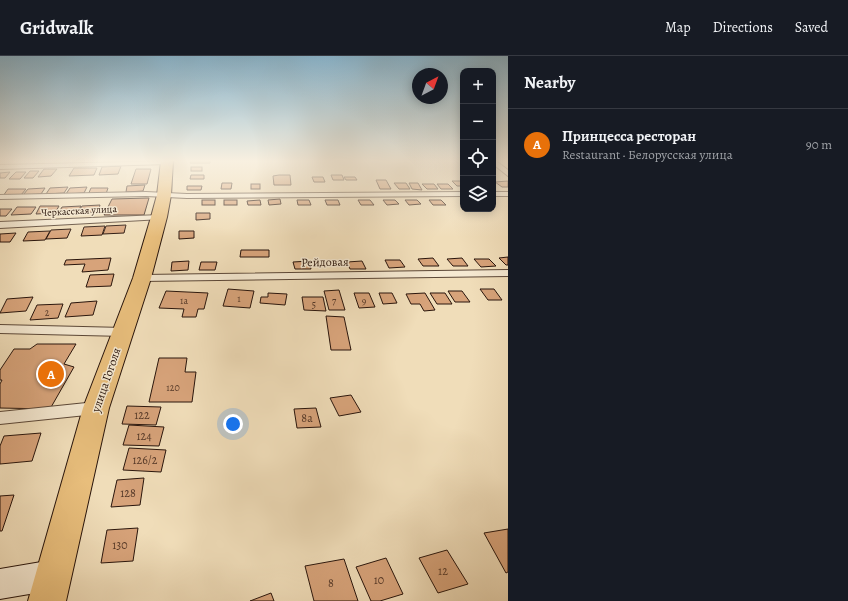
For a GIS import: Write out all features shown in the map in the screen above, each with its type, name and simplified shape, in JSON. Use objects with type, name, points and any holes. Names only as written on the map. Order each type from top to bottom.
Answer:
[{"type":"highway","name":"улица Гоголя","points":[[50,588],[96,408],[142,278],[161,206],[164,186]]},
{"type":"street","points":[[0,197],[161,206],[460,194]]},
{"type":"street","points":[[496,194],[508,194]]},
{"type":"street","name":"Черкасская улица","points":[[0,225],[161,206]]},
{"type":"street","name":"Рейдовая","points":[[142,278],[508,273]]},
{"type":"street","points":[[0,329],[124,332]]},
{"type":"street","points":[[0,418],[96,408]]},
{"type":"street","points":[[0,584],[50,588]]},
{"type":"building","points":[[127,186],[145,186],[143,191],[126,192]]},
{"type":"building","points":[[187,186],[202,186],[201,190],[187,190]]},
{"type":"building","points":[[221,186],[231,186],[231,189],[221,189]]},
{"type":"building","points":[[251,186],[260,186],[260,189],[251,189]]},
{"type":"building","points":[[379,186],[390,186],[391,189],[380,189]]},
{"type":"building","points":[[397,186],[408,186],[410,189],[399,189]]},
{"type":"building","points":[[411,186],[420,186],[422,190],[412,189]]},
{"type":"building","points":[[424,186],[436,186],[438,189],[427,189]]},
{"type":"building","points":[[439,186],[450,186],[453,189],[441,189]]},
{"type":"building","points":[[68,187],[64,193],[46,194],[50,188]]},
{"type":"building","points":[[87,187],[84,193],[66,194],[70,188]]},
{"type":"building","points":[[45,188],[41,194],[23,195],[28,189]]},
{"type":"building","points":[[91,188],[108,188],[106,194],[88,195]]},
{"type":"building","points":[[8,189],[26,189],[21,195],[3,196]]},
{"type":"building","points":[[149,198],[144,215],[104,215],[112,199]]},
{"type":"building","points":[[280,199],[281,204],[269,205],[268,200]]},
{"type":"building","points":[[202,200],[215,200],[215,205],[202,205]]},
{"type":"building","points":[[224,200],[237,200],[237,205],[224,205]]},
{"type":"building","points":[[260,200],[261,205],[248,205],[247,201]]},
{"type":"building","points":[[297,200],[309,200],[311,205],[298,205]]},
{"type":"building","points":[[325,200],[338,200],[340,205],[327,205]]},
{"type":"building","points":[[358,200],[370,200],[374,205],[361,205]]},
{"type":"building","points":[[383,200],[395,200],[399,204],[387,205]]},
{"type":"building","points":[[405,200],[417,200],[421,204],[409,205]]},
{"type":"building","points":[[429,200],[441,200],[446,205],[433,205]]},
{"type":"building","points":[[100,205],[98,212],[78,213],[82,206]]},
{"type":"building","points":[[40,206],[59,206],[55,213],[36,214]]},
{"type":"building","points":[[81,206],[77,213],[58,214],[62,207]]},
{"type":"building","points":[[17,207],[36,207],[31,214],[11,215]]},
{"type":"building","points":[[0,209],[12,209],[6,216],[0,216]]},
{"type":"building","points":[[196,213],[210,213],[210,219],[196,220]]},
{"type":"building","points":[[126,225],[124,233],[103,234],[106,226]]},
{"type":"building","points":[[105,226],[102,235],[81,236],[84,227]]},
{"type":"building","points":[[71,229],[67,238],[46,239],[51,230]]},
{"type":"building","points":[[50,231],[45,240],[23,241],[28,232]]},
{"type":"building","points":[[179,231],[194,231],[194,238],[179,239]]},
{"type":"building","points":[[16,233],[10,242],[0,242],[0,234]]},
{"type":"building","points":[[241,250],[269,250],[269,257],[240,257]]},
{"type":"building","points":[[508,257],[508,265],[506,265],[499,258]]},
{"type":"building","points":[[111,258],[108,270],[82,272],[85,264],[64,265],[66,260]]},
{"type":"building","points":[[433,258],[439,266],[423,266],[418,259]]},
{"type":"building","points":[[462,258],[468,266],[453,266],[447,259]]},
{"type":"building","points":[[474,259],[489,259],[496,266],[481,267]]},
{"type":"building","points":[[385,260],[400,260],[405,267],[389,268]]},
{"type":"building","points":[[189,261],[188,270],[171,271],[172,262]]},
{"type":"building","points":[[309,261],[311,269],[295,269],[293,262]]},
{"type":"building","points":[[362,261],[366,269],[350,269],[347,262]]},
{"type":"building","points":[[201,262],[217,262],[215,270],[199,270]]},
{"type":"building","points":[[114,274],[111,286],[86,287],[90,275]]},
{"type":"building","points":[[228,289],[254,291],[250,308],[223,306]]},
{"type":"building","points":[[480,289],[494,289],[502,300],[488,300]]},
{"type":"building","points":[[339,290],[345,310],[329,310],[324,291]]},
{"type":"building","points":[[166,291],[208,293],[204,309],[198,309],[196,317],[182,317],[184,309],[159,308]]},
{"type":"building","points":[[448,291],[462,291],[470,302],[455,302]]},
{"type":"building","points":[[268,293],[287,294],[285,305],[260,303],[261,297],[268,297]]},
{"type":"building","points":[[354,293],[369,293],[375,307],[359,308]]},
{"type":"building","points":[[379,293],[392,293],[397,303],[383,304]]},
{"type":"building","points":[[425,293],[435,310],[424,311],[420,304],[411,304],[406,294]]},
{"type":"building","points":[[430,293],[445,293],[452,304],[437,304]]},
{"type":"building","points":[[33,297],[26,311],[0,313],[7,299]]},
{"type":"building","points":[[302,297],[323,297],[326,311],[304,310]]},
{"type":"building","points":[[97,301],[93,315],[65,317],[71,303]]},
{"type":"building","points":[[63,304],[58,318],[30,320],[37,305]]},
{"type":"building","points":[[326,316],[344,317],[351,350],[331,350]]},
{"type":"building","points":[[37,344],[76,344],[64,364],[74,367],[50,409],[0,408],[0,384],[2,380],[0,380],[0,370],[14,349],[30,349]]},
{"type":"building","points":[[159,358],[187,358],[185,372],[196,372],[192,402],[149,402]]},
{"type":"building","points":[[351,395],[361,412],[339,416],[330,398]]},
{"type":"building","points":[[127,406],[161,407],[156,425],[122,424]]},
{"type":"building","points":[[316,408],[321,427],[297,428],[294,409]]},
{"type":"building","points":[[129,425],[164,427],[159,446],[123,445]]},
{"type":"building","points":[[41,433],[32,461],[0,464],[0,446],[4,436]]},
{"type":"building","points":[[129,448],[166,450],[161,472],[123,470]]},
{"type":"building","points":[[144,478],[140,505],[111,507],[117,480]]},
{"type":"building","points":[[14,495],[2,531],[0,531],[0,496]]},
{"type":"building","points":[[138,528],[133,561],[101,563],[107,530]]},
{"type":"building","points":[[508,529],[508,572],[506,573],[484,533]]},
{"type":"building","points":[[447,550],[468,584],[438,593],[419,558]]},
{"type":"building","points":[[386,558],[403,594],[380,601],[371,601],[356,567]]},
{"type":"building","points":[[344,559],[358,601],[314,601],[305,566]]},
{"type":"building","points":[[271,593],[274,601],[250,601]]},
{"type":"place","name":"Принцесса ресторан","points":[[51,374]]}]
